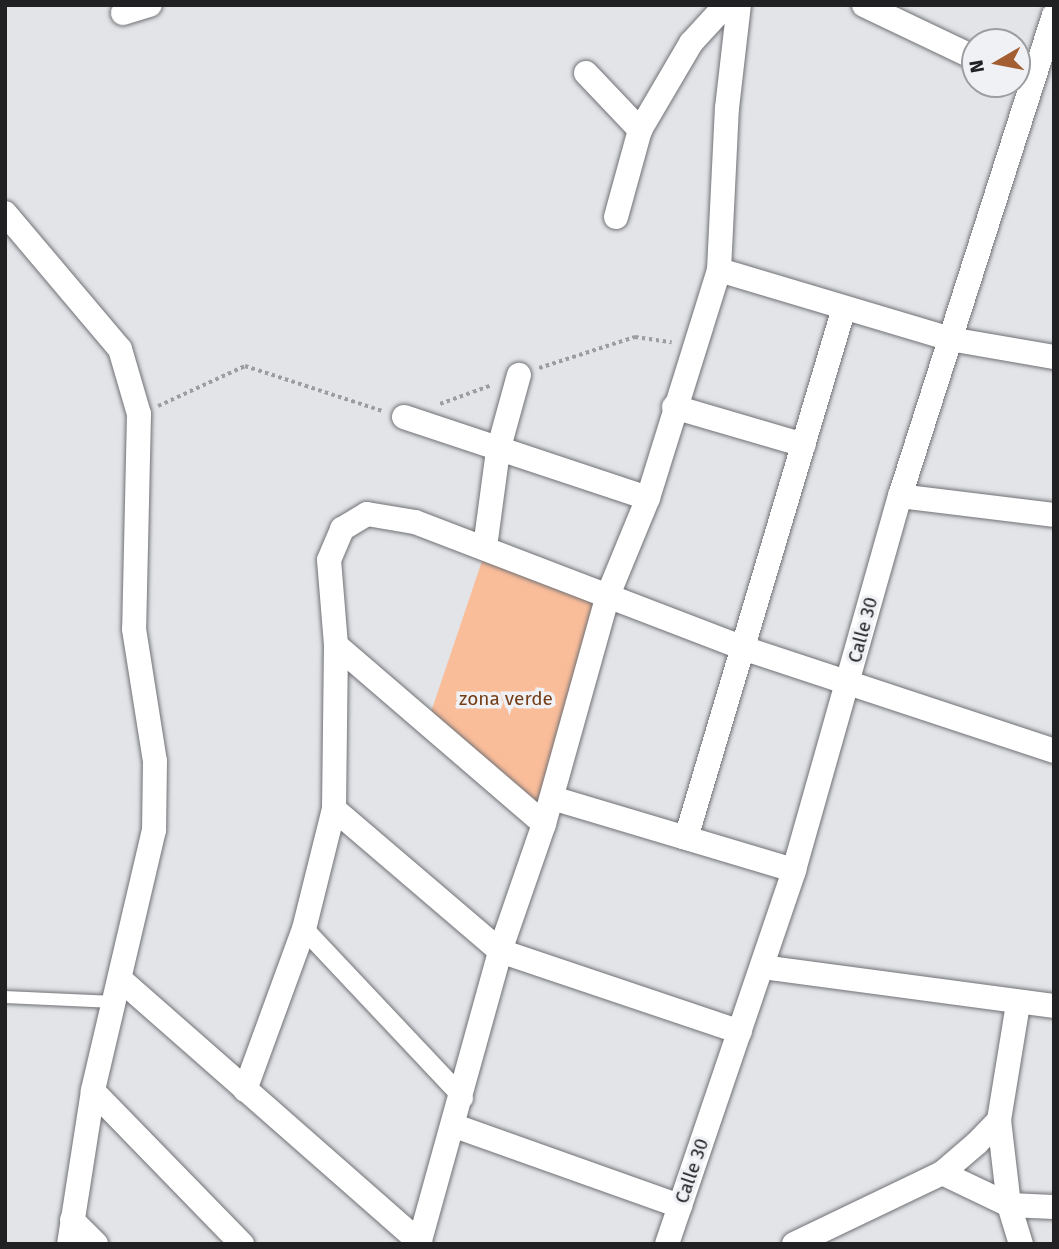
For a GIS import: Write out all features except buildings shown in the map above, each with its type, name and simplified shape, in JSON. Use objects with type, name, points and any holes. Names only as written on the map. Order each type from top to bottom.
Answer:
[{"type":"street","points":[[123,13],[150,5]]},
{"type":"street","points":[[616,217],[640,131],[691,43],[726,5]]},
{"type":"street","points":[[117,990],[245,1090],[419,1243],[463,1098],[500,951],[544,824],[608,595],[648,498],[674,407],[719,270],[727,108],[739,5]]},
{"type":"street","points":[[864,5],[961,51]]},
{"type":"street","name":"Calle 30","points":[[1031,68],[1054,16]]},
{"type":"street","points":[[586,73],[640,131]]},
{"type":"street","name":"Calle 30","points":[[667,1244],[794,870],[900,496],[950,339],[1020,98]]},
{"type":"street","points":[[5,213],[120,349],[139,414],[134,629],[155,761],[154,830],[93,1091],[70,1232],[96,1244]]},
{"type":"street","points":[[719,270],[950,339],[1054,357]]},
{"type":"street","points":[[686,838],[844,308]]},
{"type":"street","points":[[485,547],[498,451],[520,375]]},
{"type":"street","points":[[674,407],[804,445]]},
{"type":"street","points":[[404,417],[498,451],[648,498]]},
{"type":"street","points":[[900,496],[1054,514]]},
{"type":"street","points":[[245,1090],[304,929],[334,808],[336,645],[329,560],[342,530],[367,514],[415,522],[743,648],[1054,751]]},
{"type":"street","points":[[336,645],[544,824]]},
{"type":"street","points":[[552,797],[794,870]]},
{"type":"street","points":[[334,808],[500,951],[740,1031]]},
{"type":"street","points":[[304,929],[463,1098]]},
{"type":"street","points":[[762,967],[1018,1004],[1054,1006]]},
{"type":"street","points":[[1018,1004],[999,1120],[1009,1205],[1021,1244]]},
{"type":"street","points":[[93,1091],[242,1244]]},
{"type":"street","points":[[794,1244],[942,1172],[999,1120]]},
{"type":"street","points":[[455,1126],[680,1206]]},
{"type":"street","points":[[942,1172],[1009,1205],[1054,1207]]},
{"type":"lane","points":[[5,998],[117,990]]},
{"type":"path","points":[[139,414],[245,366],[404,417],[635,337],[695,345]]},
{"type":"green space","name":"zona verde","points":[[485,552],[603,596],[543,819],[428,721]]}]
